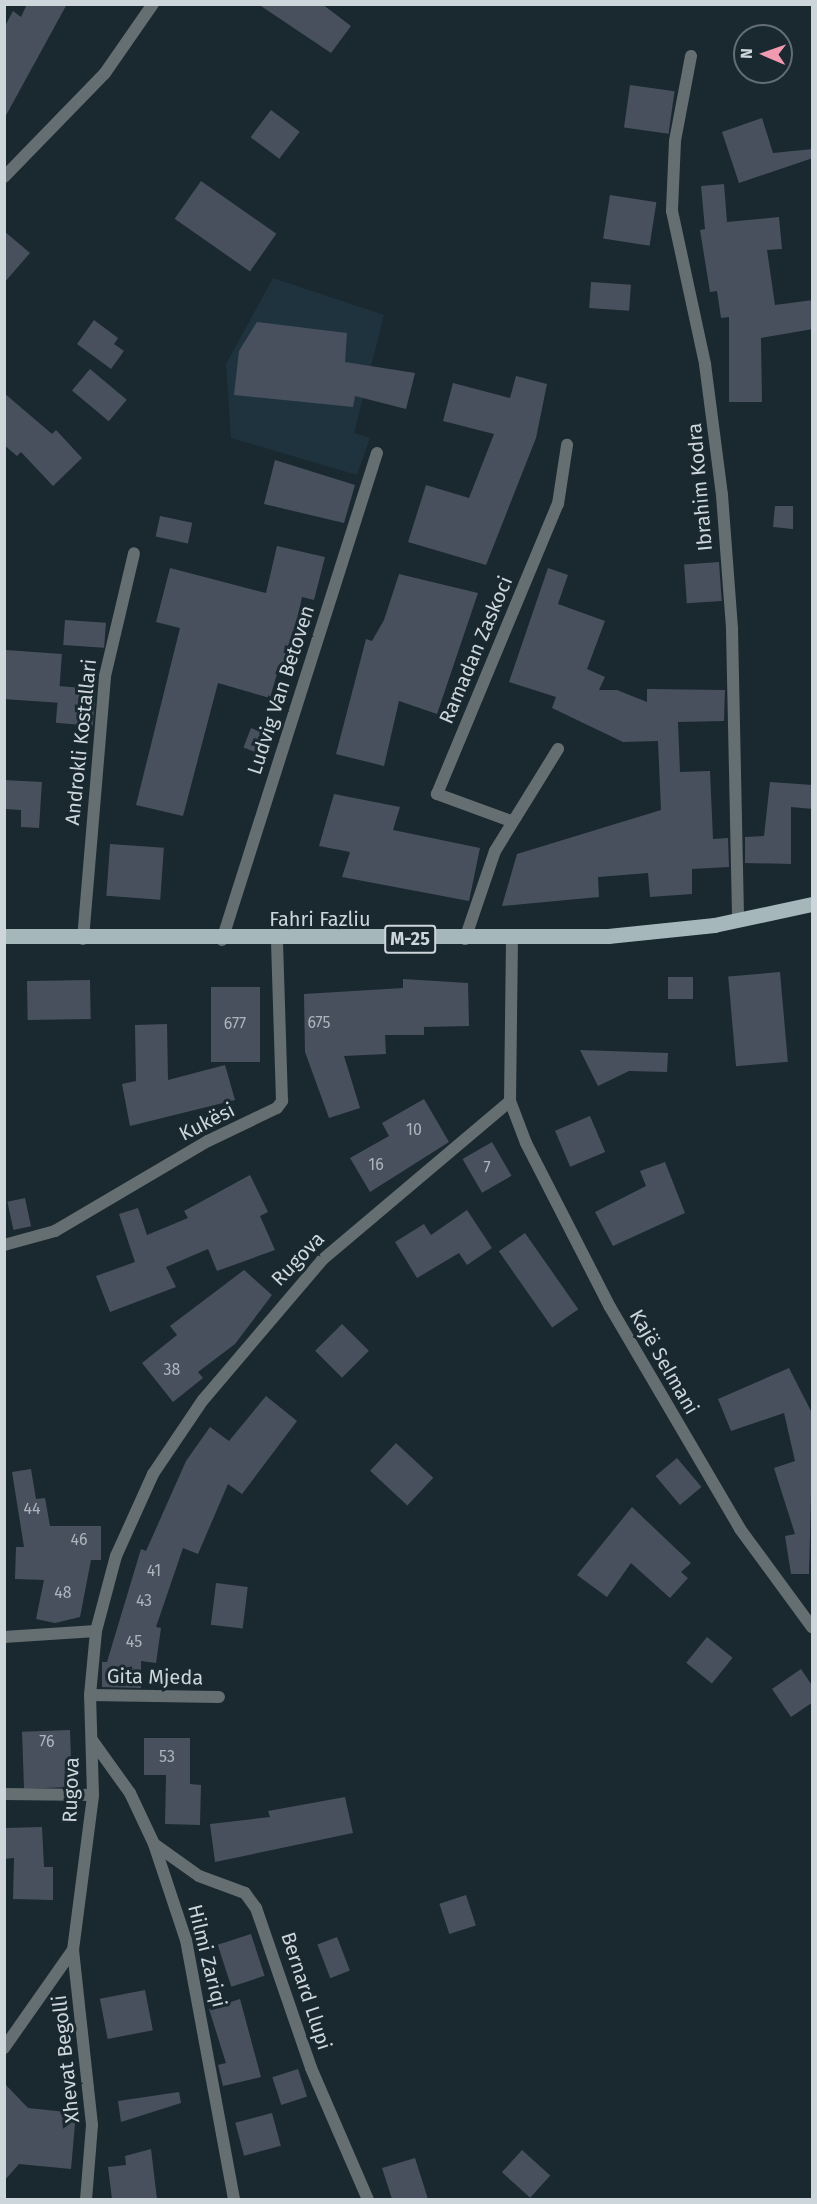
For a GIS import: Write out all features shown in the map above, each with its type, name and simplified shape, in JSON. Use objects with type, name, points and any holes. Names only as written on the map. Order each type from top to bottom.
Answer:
[{"type":"main road","name":"Fahri Fazliu","points":[[4,936],[222,940],[512,938],[657,932],[738,920],[813,904]]},
{"type":"street","points":[[4,177],[105,74],[153,4]]},
{"type":"street","name":"Ibrahim Kodra","points":[[691,56],[675,141],[672,211],[705,364],[721,483],[732,629],[738,920]]},
{"type":"street","name":"Ramadan Zaskoci","points":[[511,821],[437,794],[558,504],[567,445]]},
{"type":"street","name":"Ludvig Van Betoven","points":[[222,940],[377,453]]},
{"type":"street","name":"Androkli Kostallari","points":[[83,939],[105,676],[134,553]]},
{"type":"street","points":[[465,939],[486,872],[511,821],[558,749]]},
{"type":"street","points":[[510,1101],[512,938]]},
{"type":"street","name":"Kukësi","points":[[4,1245],[55,1231],[208,1141],[277,1108],[282,1101],[277,940]]},
{"type":"street","name":"Kajë Selmani","points":[[510,1101],[610,1307],[740,1529],[813,1627]]},
{"type":"street","name":"Rugova","points":[[73,1950],[93,1795],[90,1695],[96,1630],[116,1556],[134,1512],[203,1400],[339,1244],[510,1101]]},
{"type":"street","points":[[4,1637],[96,1630]]},
{"type":"street","name":"Gita Mjeda","points":[[90,1695],[219,1697]]},
{"type":"street","name":"Hilmi Zariqi","points":[[92,1740],[130,1793],[154,1844],[199,1991],[234,2199]]},
{"type":"street","points":[[4,1794],[93,1795]]},
{"type":"street","name":"Bernard Llupi","points":[[154,1844],[199,1876],[245,1893],[256,1908],[311,2068],[368,2199]]},
{"type":"street","points":[[4,2048],[73,1950]]},
{"type":"street","name":"Xhevat Begolli","points":[[73,1950],[90,2067],[92,2125],[86,2199]]},
{"type":"shaded area","points":[[273,278],[384,315],[354,433],[370,438],[357,475],[231,438],[226,364]]},
{"type":"building","points":[[27,4],[67,4],[4,119],[4,28],[13,11],[21,17]]},
{"type":"building","points":[[258,4],[322,4],[351,26],[331,53]]},
{"type":"building","points":[[630,85],[675,91],[669,134],[624,128]]},
{"type":"building","points":[[271,110],[300,132],[279,159],[251,137]]},
{"type":"building","points":[[762,118],[773,153],[813,149],[813,158],[739,183],[722,132]]},
{"type":"building","points":[[201,181],[276,234],[250,271],[175,219]]},
{"type":"building","points":[[724,184],[727,222],[779,217],[782,249],[767,250],[775,305],[813,300],[813,329],[761,338],[762,402],[729,402],[729,317],[721,318],[717,291],[710,292],[700,230],[705,229],[701,186]]},
{"type":"building","points":[[610,195],[656,202],[650,246],[603,238]]},
{"type":"building","points":[[4,231],[30,253],[4,283]]},
{"type":"building","points":[[591,282],[631,285],[629,311],[589,308]]},
{"type":"building","points":[[94,320],[118,338],[114,344],[124,351],[111,369],[77,344]]},
{"type":"building","points":[[257,322],[347,333],[345,362],[415,373],[406,409],[355,396],[353,407],[234,395],[239,351]]},
{"type":"building","points":[[90,369],[127,400],[109,421],[72,390]]},
{"type":"building","points":[[516,376],[547,384],[536,438],[486,565],[408,542],[426,485],[469,498],[494,434],[443,421],[453,383],[510,398]]},
{"type":"building","points":[[4,393],[52,434],[56,430],[82,458],[53,486],[21,452],[17,456],[4,445]]},
{"type":"building","points":[[275,460],[355,485],[344,523],[264,504]]},
{"type":"building","points":[[775,506],[793,506],[793,529],[773,527]]},
{"type":"building","points":[[160,516],[192,523],[188,543],[156,537]]},
{"type":"building","points":[[277,546],[325,557],[314,600],[302,597],[286,668],[279,667],[270,698],[218,683],[183,816],[136,805],[180,628],[156,622],[170,568],[266,593]]},
{"type":"building","points":[[719,562],[722,601],[687,603],[684,564]]},
{"type":"building","points":[[548,568],[568,575],[558,604],[605,621],[587,669],[605,677],[599,690],[617,690],[647,702],[647,689],[725,690],[724,721],[678,722],[680,772],[710,771],[713,839],[728,838],[729,867],[692,869],[692,894],[650,897],[648,873],[598,877],[599,897],[502,906],[517,854],[661,810],[658,741],[623,742],[552,708],[556,697],[509,682]]},
{"type":"building","points":[[399,574],[478,593],[437,714],[399,701],[384,766],[336,754],[366,639],[372,641],[384,620]]},
{"type":"building","points":[[65,620],[106,623],[104,648],[63,645]]},
{"type":"building","points":[[6,650],[62,654],[58,703],[4,699]]},
{"type":"building","points":[[59,686],[96,689],[93,726],[56,723]]},
{"type":"building","points":[[251,728],[274,737],[267,757],[243,748]]},
{"type":"building","points":[[4,780],[42,782],[39,828],[21,827],[21,810],[4,809]]},
{"type":"building","points":[[770,782],[813,785],[813,809],[791,807],[791,864],[745,863],[745,837],[764,836]]},
{"type":"building","points":[[334,794],[400,807],[393,830],[480,848],[469,901],[342,877],[350,852],[319,846]]},
{"type":"building","points":[[110,844],[164,848],[160,900],[106,896]]},
{"type":"building","points":[[780,972],[788,1062],[736,1066],[728,977]]},
{"type":"building","points":[[668,977],[693,977],[693,999],[668,999]]},
{"type":"building","points":[[403,979],[468,983],[469,1026],[424,1027],[424,1035],[385,1035],[386,1054],[344,1056],[360,1108],[329,1118],[305,1052],[304,994],[403,988]]},
{"type":"building","points":[[90,980],[91,1019],[28,1020],[27,981]]},
{"type":"building","points":[[211,987],[260,987],[260,1062],[211,1062]]},
{"type":"building","points":[[167,1024],[168,1080],[225,1065],[235,1100],[130,1126],[122,1084],[136,1081],[135,1025]]},
{"type":"building","points":[[580,1050],[668,1053],[667,1072],[629,1071],[598,1086]]},
{"type":"building","points":[[424,1099],[449,1142],[370,1192],[350,1158],[389,1136],[382,1123]]},
{"type":"building","points":[[590,1116],[605,1152],[570,1167],[555,1131]]},
{"type":"building","points":[[492,1142],[512,1176],[482,1193],[463,1159]]},
{"type":"building","points":[[665,1162],[685,1213],[613,1246],[595,1212],[646,1186],[640,1171]]},
{"type":"building","points":[[250,1175],[268,1212],[260,1216],[275,1250],[217,1271],[208,1249],[166,1267],[176,1287],[110,1312],[96,1276],[135,1262],[119,1214],[138,1208],[147,1235],[188,1218],[184,1211]]},
{"type":"building","points":[[25,1198],[31,1226],[13,1230],[7,1202]]},
{"type":"building","points":[[467,1210],[492,1248],[467,1265],[459,1253],[417,1278],[395,1242],[424,1224],[431,1235]]},
{"type":"building","points":[[525,1233],[578,1309],[552,1328],[499,1251]]},
{"type":"building","points":[[244,1270],[272,1295],[235,1344],[198,1372],[203,1378],[173,1402],[142,1363],[177,1335],[170,1326]]},
{"type":"building","points":[[342,1324],[369,1351],[342,1378],[315,1351]]},
{"type":"building","points":[[789,1368],[813,1415],[809,1574],[791,1574],[785,1536],[795,1534],[774,1468],[795,1461],[784,1413],[731,1431],[718,1399]]},
{"type":"building","points":[[266,1396],[297,1421],[242,1494],[228,1484],[198,1554],[183,1548],[156,1627],[161,1628],[156,1663],[141,1661],[141,1688],[102,1687],[102,1662],[107,1662],[141,1549],[146,1551],[186,1461],[210,1427],[229,1441]]},
{"type":"building","points":[[396,1443],[433,1478],[407,1506],[370,1471]]},
{"type":"building","points":[[677,1458],[701,1487],[680,1505],[656,1476]]},
{"type":"building","points":[[31,1469],[36,1499],[45,1498],[50,1526],[101,1526],[101,1560],[91,1560],[80,1617],[55,1623],[36,1619],[44,1580],[15,1579],[16,1547],[24,1547],[12,1472]]},
{"type":"building","points":[[632,1507],[691,1563],[681,1572],[688,1578],[670,1598],[631,1563],[607,1597],[577,1575]]},
{"type":"building","points":[[216,1583],[248,1587],[243,1629],[211,1625]]},
{"type":"building","points":[[707,1637],[733,1658],[712,1683],[686,1663]]},
{"type":"building","points":[[801,1669],[813,1687],[813,1702],[791,1717],[772,1689]]},
{"type":"building","points":[[70,1730],[72,1787],[24,1789],[22,1732]]},
{"type":"building","points":[[144,1738],[190,1738],[190,1784],[201,1785],[200,1825],[165,1824],[166,1775],[144,1775]]},
{"type":"building","points":[[345,1797],[353,1833],[215,1862],[210,1824],[270,1817],[268,1811]]},
{"type":"building","points":[[42,1827],[44,1867],[53,1867],[53,1900],[13,1899],[14,1858],[4,1859],[4,1828]]},
{"type":"building","points":[[466,1895],[476,1925],[449,1934],[439,1904]]},
{"type":"building","points":[[251,1934],[265,1976],[231,1987],[218,1945]]},
{"type":"building","points":[[337,1937],[350,1971],[330,1978],[317,1945]]},
{"type":"building","points":[[145,1990],[153,2030],[108,2039],[100,1999]]},
{"type":"building","points":[[240,1999],[261,2077],[223,2086],[218,2065],[226,2063],[209,2009]]},
{"type":"building","points":[[298,2069],[307,2097],[281,2105],[272,2077]]},
{"type":"building","points":[[4,2083],[28,2108],[76,2113],[71,2169],[19,2164],[4,2181]]},
{"type":"building","points":[[179,2092],[181,2103],[121,2122],[118,2101]]},
{"type":"building","points":[[272,2113],[281,2146],[244,2156],[235,2123]]},
{"type":"building","points":[[151,2149],[157,2199],[112,2199],[108,2167],[126,2165],[125,2156]]},
{"type":"building","points":[[522,2150],[550,2175],[530,2198],[502,2172]]},
{"type":"building","points":[[415,2158],[428,2199],[392,2199],[382,2168]]}]
